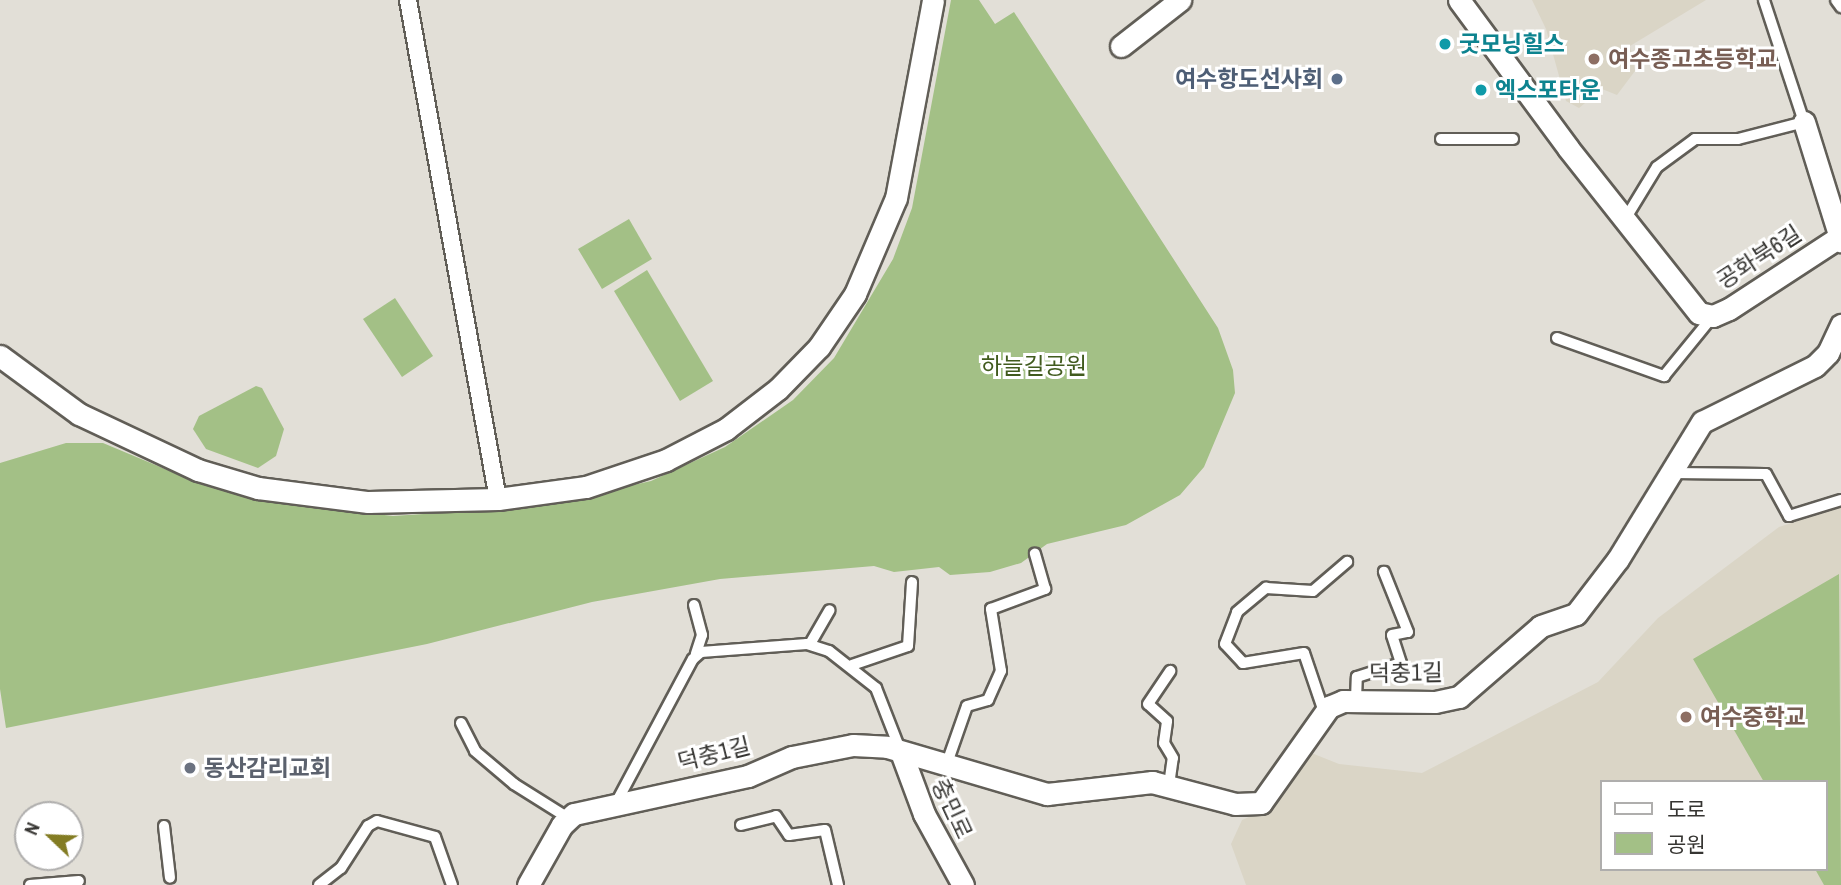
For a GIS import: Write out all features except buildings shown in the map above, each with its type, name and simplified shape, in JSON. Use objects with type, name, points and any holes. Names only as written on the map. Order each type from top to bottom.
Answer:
[{"type":"street","points":[[408,0],[498,499]]},
{"type":"street","points":[[0,356],[47,394],[130,440],[198,470],[258,488],[369,502],[498,499],[609,481],[696,446],[778,389],[819,347],[865,276],[896,198],[933,0]]},
{"type":"street","points":[[1121,46],[1180,0]]},
{"type":"street","name":"공화북6길","points":[[1459,0],[1623,221],[1693,308],[1713,316],[1841,238],[1804,121]]},
{"type":"street","name":"덕충1길","points":[[568,818],[615,803],[748,776],[792,757],[853,745],[881,745],[1047,794],[1142,782],[1169,785],[1235,804],[1261,803],[1324,712],[1339,702],[1435,702],[1470,690],[1541,625],[1566,619],[1584,607],[1706,418],[1815,366],[1828,353],[1841,325]]},
{"type":"street","name":"충민로","points":[[901,752],[923,814],[963,885]]},
{"type":"street","points":[[528,885],[568,818]]},
{"type":"lane","name":"공화북6길","points":[[1764,0],[1804,121]]},
{"type":"lane","points":[[1836,0],[1841,7]]},
{"type":"lane","points":[[1623,221],[1657,167],[1695,139],[1738,139],[1804,121]]},
{"type":"lane","points":[[1440,139],[1513,139]]},
{"type":"lane","points":[[1557,338],[1664,376],[1713,316]]},
{"type":"lane","points":[[1671,473],[1766,474],[1789,516],[1841,500]]},
{"type":"lane","points":[[947,763],[967,706],[988,700],[1001,671],[991,609],[1045,589],[1035,553]]},
{"type":"lane","points":[[1324,712],[1304,653],[1243,663],[1226,645],[1237,612],[1266,588],[1313,591],[1347,562]]},
{"type":"lane","points":[[1356,700],[1357,677],[1401,663],[1392,635],[1408,632],[1384,572]]},
{"type":"lane","points":[[852,665],[908,646],[912,582]]},
{"type":"lane","points":[[615,803],[696,654],[702,635],[694,605]]},
{"type":"lane","points":[[810,644],[830,610]]},
{"type":"lane","points":[[696,654],[810,644],[852,665],[876,688],[901,752]]},
{"type":"lane","points":[[1169,785],[1173,758],[1164,743],[1167,721],[1148,704],[1170,671]]},
{"type":"lane","points":[[461,723],[475,751],[514,784],[568,818]]},
{"type":"lane","points":[[741,825],[776,816],[789,835],[825,830],[838,885]]},
{"type":"lane","points":[[318,885],[341,868],[368,827],[377,821],[435,837],[452,885]]},
{"type":"lane","points":[[164,826],[170,878]]},
{"type":"lane","points":[[30,885],[79,881]]},
{"type":"shaded area","name":"여수종고초등학교","points":[[1532,0],[1706,0],[1630,46],[1635,71],[1617,95],[1602,89],[1579,108],[1566,101],[1546,29]]},
{"type":"shaded area","name":"여수중학교","points":[[1841,507],[1841,885],[1246,885],[1231,844],[1242,820],[1274,806],[1309,752],[1339,764],[1422,773],[1598,682],[1658,618],[1779,527]]},
{"type":"green space","name":"하늘길공원","points":[[951,0],[979,0],[995,24],[1014,12],[1218,328],[1233,370],[1235,393],[1204,467],[1180,495],[1126,525],[1047,544],[1021,563],[990,572],[950,575],[939,567],[894,572],[874,566],[720,579],[592,602],[427,644],[6,728],[0,689],[0,463],[66,443],[103,443],[196,482],[255,500],[393,516],[454,512],[585,496],[651,481],[725,447],[793,400],[834,358],[893,259],[912,208]]},
{"type":"green space","points":[[629,219],[652,259],[602,289],[578,249]]},
{"type":"green space","points":[[647,270],[713,381],[680,401],[614,291]]},
{"type":"green space","points":[[395,298],[433,356],[402,377],[363,319]]},
{"type":"green space","points":[[256,386],[262,388],[284,429],[276,456],[258,468],[206,449],[193,429],[199,416]]},
{"type":"green space","points":[[1839,574],[1841,885],[1824,885],[1816,871],[1827,871],[1827,780],[1763,780],[1693,659]]},
{"type":"place","name":"굿모닝힐스","points":[[1445,44]]},
{"type":"place","name":"여수종고초등학교","points":[[1594,59]]},
{"type":"place","name":"여수항도선사회","points":[[1337,79]]},
{"type":"place","name":"엑스포타운","points":[[1481,90]]},
{"type":"place","name":"여수중학교","points":[[1686,717]]},
{"type":"place","name":"동산감리교회","points":[[190,768]]}]
